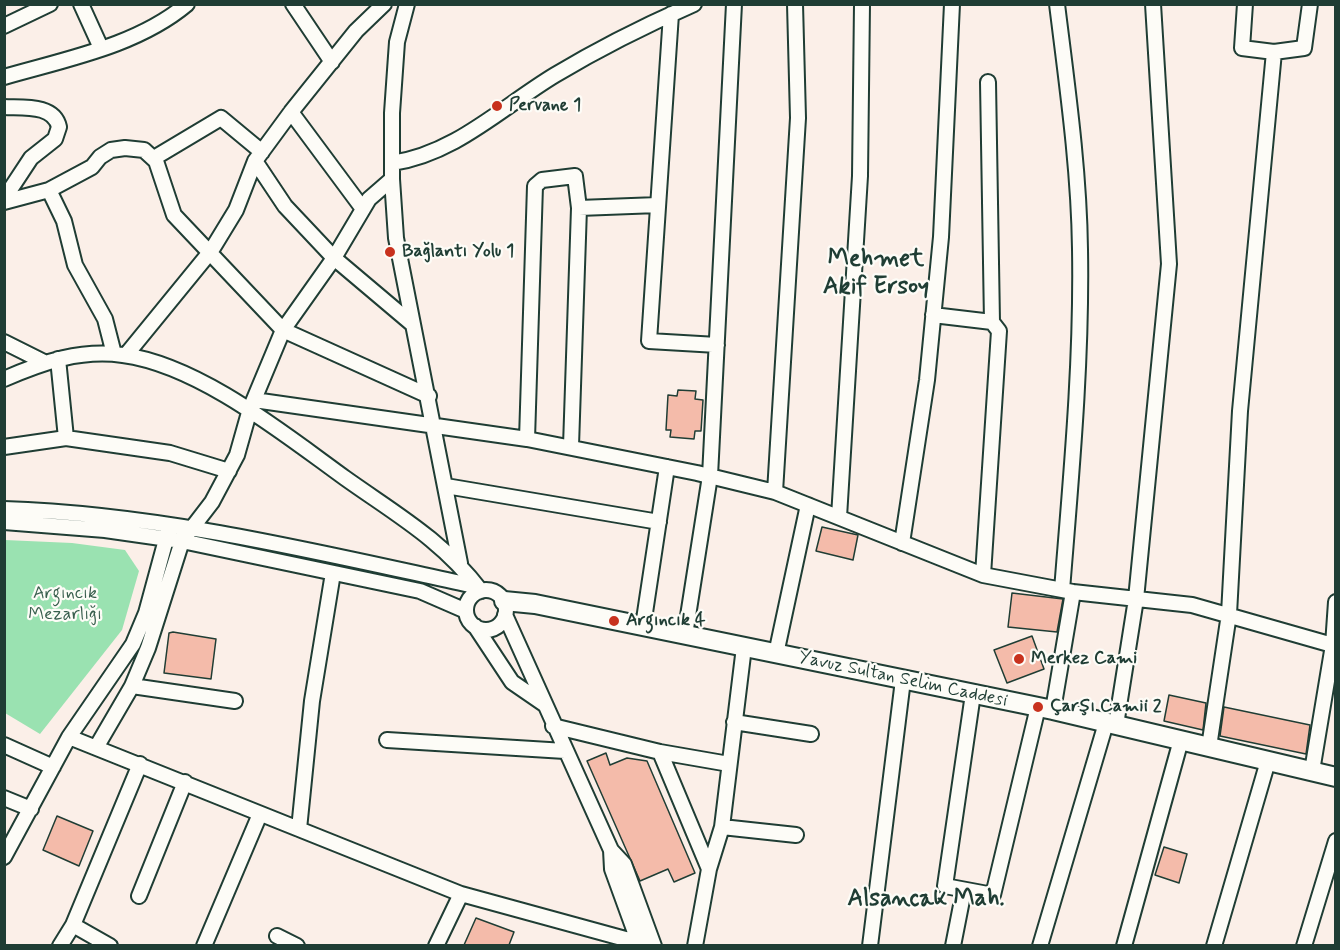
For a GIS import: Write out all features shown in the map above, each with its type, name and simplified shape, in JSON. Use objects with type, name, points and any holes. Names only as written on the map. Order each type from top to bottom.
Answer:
[{"type":"main road","name":"Yavuz Sultan Selim Caddesi","points":[[504,608],[535,604],[1046,709],[1335,777]]},
{"type":"street","points":[[4,26],[50,4]]},
{"type":"street","points":[[81,4],[100,48]]},
{"type":"street","points":[[293,4],[332,62]]},
{"type":"street","points":[[120,355],[211,251],[236,210],[258,157],[356,31],[384,4]]},
{"type":"street","points":[[407,4],[397,42],[392,163],[396,238],[411,323],[429,396],[460,563]]},
{"type":"street","points":[[392,163],[420,157],[445,147],[555,75],[694,4]]},
{"type":"street","points":[[685,635],[710,476],[734,4]]},
{"type":"street","points":[[776,492],[798,118],[795,4]]},
{"type":"street","points":[[840,517],[860,176],[862,4]]},
{"type":"street","points":[[902,543],[927,380],[941,237],[952,4]]},
{"type":"street","points":[[973,694],[945,886],[993,895],[1046,709],[1067,591],[1080,248],[1069,101],[1057,4]]},
{"type":"street","points":[[1040,945],[1111,724],[1136,599],[1169,264],[1153,4]]},
{"type":"street","points":[[1245,4],[1242,48],[1274,52],[1304,48],[1310,4]]},
{"type":"street","points":[[4,76],[100,48],[156,26],[185,5]]},
{"type":"street","points":[[671,14],[649,341],[717,345]]},
{"type":"street","points":[[1209,747],[1229,614],[1240,411],[1274,52]]},
{"type":"street","points":[[982,574],[999,331],[992,322],[988,82]]},
{"type":"street","points":[[4,107],[42,109],[54,116],[59,127],[55,139],[31,159],[4,201]]},
{"type":"street","points":[[291,112],[363,209]]},
{"type":"street","points":[[154,158],[220,118],[258,157],[285,206],[334,258],[411,323]]},
{"type":"street","points":[[4,201],[49,190],[92,167],[100,157],[111,150],[137,149],[154,158],[174,215],[211,251],[283,330],[429,396]]},
{"type":"street","points":[[527,439],[535,186],[542,180],[574,176],[579,208],[571,446]]},
{"type":"street","points":[[97,746],[132,686],[157,624],[182,542],[212,502],[229,471],[242,440],[252,405],[283,330],[334,258],[369,199],[392,179]]},
{"type":"street","points":[[49,190],[64,220],[75,265],[105,319],[120,355]]},
{"type":"street","points":[[579,208],[658,205]]},
{"type":"street","points":[[933,315],[992,322]]},
{"type":"street","points":[[4,342],[51,360]]},
{"type":"street","points":[[4,379],[51,360],[120,355],[179,373],[252,405],[422,531],[460,563],[479,591]]},
{"type":"street","points":[[51,360],[66,438]]},
{"type":"street","points":[[252,405],[527,439],[571,446],[710,476],[776,492],[982,574],[1067,591],[1192,605],[1334,645]]},
{"type":"street","points":[[4,447],[66,438],[170,453],[229,471]]},
{"type":"street","points":[[643,626],[667,467]]},
{"type":"street","points":[[446,486],[659,522]]},
{"type":"street","points":[[776,654],[808,505]]},
{"type":"street","points":[[4,508],[111,515],[168,532],[182,542],[420,591],[466,611],[512,682],[544,704]]},
{"type":"street","points":[[4,522],[168,532],[192,529],[470,585],[479,591],[494,592],[504,608],[553,726],[611,850],[612,869],[647,944]]},
{"type":"street","points":[[4,857],[69,737],[122,663],[136,636],[146,613],[168,532]]},
{"type":"street","points":[[299,829],[312,701],[333,573]]},
{"type":"street","points":[[466,611],[470,598],[479,591]]},
{"type":"street","points":[[1312,771],[1334,645],[1335,602]]},
{"type":"street","points":[[475,626],[491,629],[500,624],[504,608]]},
{"type":"street","points":[[695,945],[709,869],[722,827],[744,647]]},
{"type":"street","points":[[870,945],[903,680]]},
{"type":"street","points":[[132,686],[235,701]]},
{"type":"street","points":[[734,722],[811,734]]},
{"type":"street","points":[[553,726],[660,752],[729,764]]},
{"type":"street","points":[[69,737],[97,746],[461,894],[647,944],[668,945]]},
{"type":"street","points":[[387,740],[565,751]]},
{"type":"street","points":[[1124,945],[1180,740]]},
{"type":"street","points":[[4,745],[53,767]]},
{"type":"street","points":[[660,752],[709,869]]},
{"type":"street","points":[[1214,945],[1268,760]]},
{"type":"street","points":[[60,945],[73,925],[140,764]]},
{"type":"street","points":[[139,896],[185,783]]},
{"type":"street","points":[[4,798],[31,809]]},
{"type":"street","points":[[204,945],[260,814]]},
{"type":"street","points":[[722,827],[796,835]]},
{"type":"street","points":[[1304,945],[1335,841]]},
{"type":"street","points":[[953,945],[964,890]]},
{"type":"street","points":[[436,945],[461,894]]},
{"type":"street","points":[[73,925],[110,945]]},
{"type":"street","points":[[277,936],[297,945]]},
{"type":"green space","name":"Argıncık Mezarlığı","points":[[5,540],[72,543],[125,550],[139,571],[122,630],[40,734],[5,713]]},
{"type":"building","points":[[678,390],[696,391],[695,399],[703,400],[701,431],[695,431],[694,439],[670,437],[671,430],[666,430],[668,395],[677,396]]},
{"type":"building","points":[[822,527],[858,535],[853,560],[816,551]]},
{"type":"building","points":[[1012,593],[1063,599],[1057,632],[1008,627]]},
{"type":"building","points":[[169,633],[216,639],[211,679],[164,673]]},
{"type":"building","name":"Merkez Cami","points":[[1032,636],[1044,669],[1007,683],[994,650]]},
{"type":"building","points":[[1169,695],[1206,703],[1203,730],[1164,721]]},
{"type":"building","points":[[1224,707],[1310,725],[1306,754],[1220,736]]},
{"type":"building","points":[[606,753],[610,765],[627,758],[647,761],[695,873],[674,882],[668,869],[640,881],[587,761]]},
{"type":"building","points":[[57,816],[93,831],[79,866],[43,850]]},
{"type":"building","points":[[1164,847],[1187,854],[1179,883],[1155,875]]},
{"type":"building","points":[[476,918],[514,932],[509,945],[464,945]]},
{"type":"place","name":"Pervane 1","points":[[497,106]]},
{"type":"place","name":"Bağlantı Yolu 1","points":[[390,252]]},
{"type":"place","name":"Argıncık 4","points":[[614,621]]},
{"type":"place","name":"Merkez Cami","points":[[1019,659]]},
{"type":"place","name":"Çarşı Camii 2","points":[[1038,707]]},
{"type":"district","name":"Mehmet Akif Ersoy","points":[[876,274]]},
{"type":"district","name":"Alsancak Mah.","points":[[926,900]]}]
